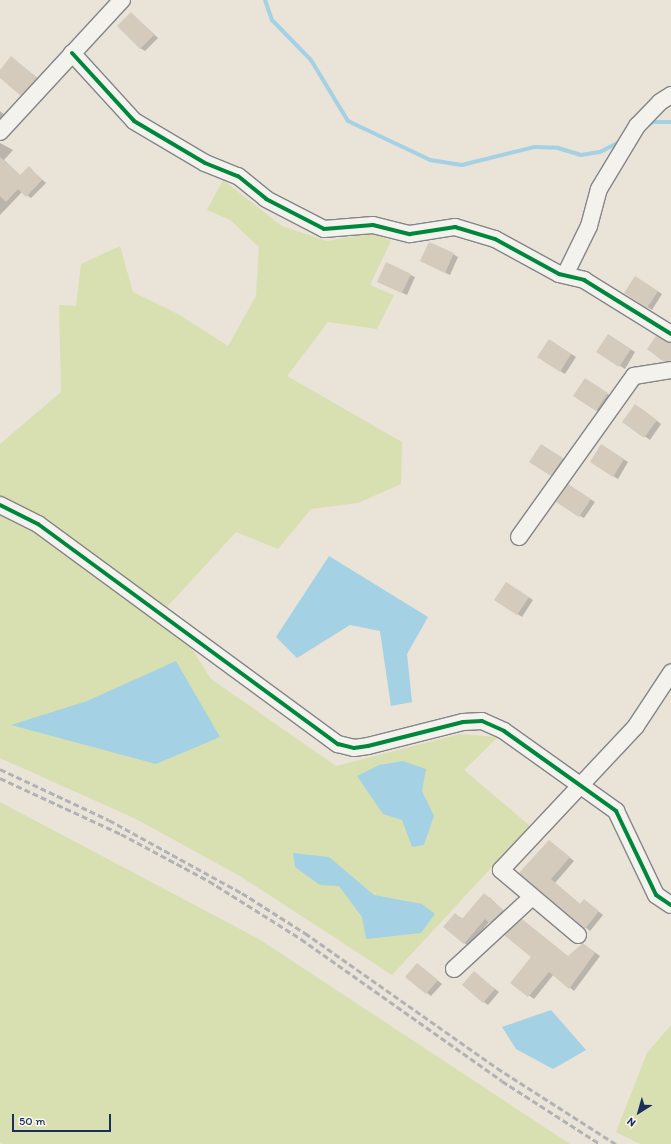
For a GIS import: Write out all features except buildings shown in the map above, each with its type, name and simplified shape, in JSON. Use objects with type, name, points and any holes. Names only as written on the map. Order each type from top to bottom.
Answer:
[{"type":"street","points":[[0,132],[122,0]]},
{"type":"street","points":[[72,53],[134,121],[205,164],[238,176],[266,199],[324,229],[374,225],[410,234],[455,226],[495,239],[565,275],[584,280],[607,292],[671,334]]},
{"type":"street","points":[[565,275],[589,226],[598,189],[638,126],[660,102],[671,95]]},
{"type":"street","points":[[519,537],[634,376],[671,370]]},
{"type":"street","points":[[0,505],[38,524],[338,744],[354,748],[368,746],[463,722],[482,721],[504,731],[616,811],[656,895],[671,905]]},
{"type":"street","points":[[578,934],[501,870],[583,786],[636,726],[671,673]]},
{"type":"street","points":[[454,969],[532,896]]},
{"type":"green space","points":[[223,180],[282,226],[327,241],[372,233],[391,241],[370,285],[394,295],[377,329],[328,322],[287,376],[402,442],[401,484],[358,503],[311,509],[278,549],[236,532],[166,608],[211,679],[336,766],[460,734],[498,737],[464,770],[530,826],[392,975],[240,876],[136,819],[0,758],[0,444],[61,392],[59,305],[76,306],[81,264],[120,246],[133,292],[178,314],[228,346],[256,296],[259,247],[230,220],[207,210]]},
{"type":"green space","points":[[0,802],[259,939],[570,1144],[3,1144],[0,1142]]},
{"type":"green space","points":[[671,1025],[671,1144],[640,1144],[616,1132],[647,1053]]},
{"type":"water","points":[[329,556],[428,617],[407,654],[412,702],[391,706],[380,631],[350,625],[297,658],[276,637]]},
{"type":"water","points":[[176,661],[220,737],[156,764],[11,725],[87,701]]},
{"type":"water","points":[[403,761],[426,769],[422,791],[434,816],[424,845],[412,847],[402,820],[383,814],[357,776],[379,765]]},
{"type":"water","points":[[293,853],[329,857],[374,895],[422,904],[435,914],[421,933],[366,939],[362,917],[339,886],[320,885],[295,867]]},
{"type":"water","points":[[551,1010],[586,1050],[553,1069],[516,1049],[502,1027]]},
{"type":"waterway","points":[[265,0],[272,20],[311,60],[348,121],[430,160],[462,165],[534,147],[558,148],[581,155],[600,152],[622,141]]},
{"type":"waterway","points":[[646,126],[653,122],[671,122]]},
{"type":"railway","points":[[0,769],[109,820],[242,893],[305,933],[497,1068],[616,1144]]},
{"type":"railway","points":[[0,778],[121,834],[209,881],[301,939],[502,1081],[600,1144]]},
{"type":"cycle path","points":[[72,53],[134,121],[205,163],[238,176],[266,199],[324,229],[373,225],[410,234],[455,227],[495,239],[559,274],[584,280],[671,334]]},
{"type":"cycle path","points":[[0,505],[38,524],[338,744],[354,748],[368,746],[463,722],[482,721],[504,731],[616,811],[656,895],[671,905]]}]
